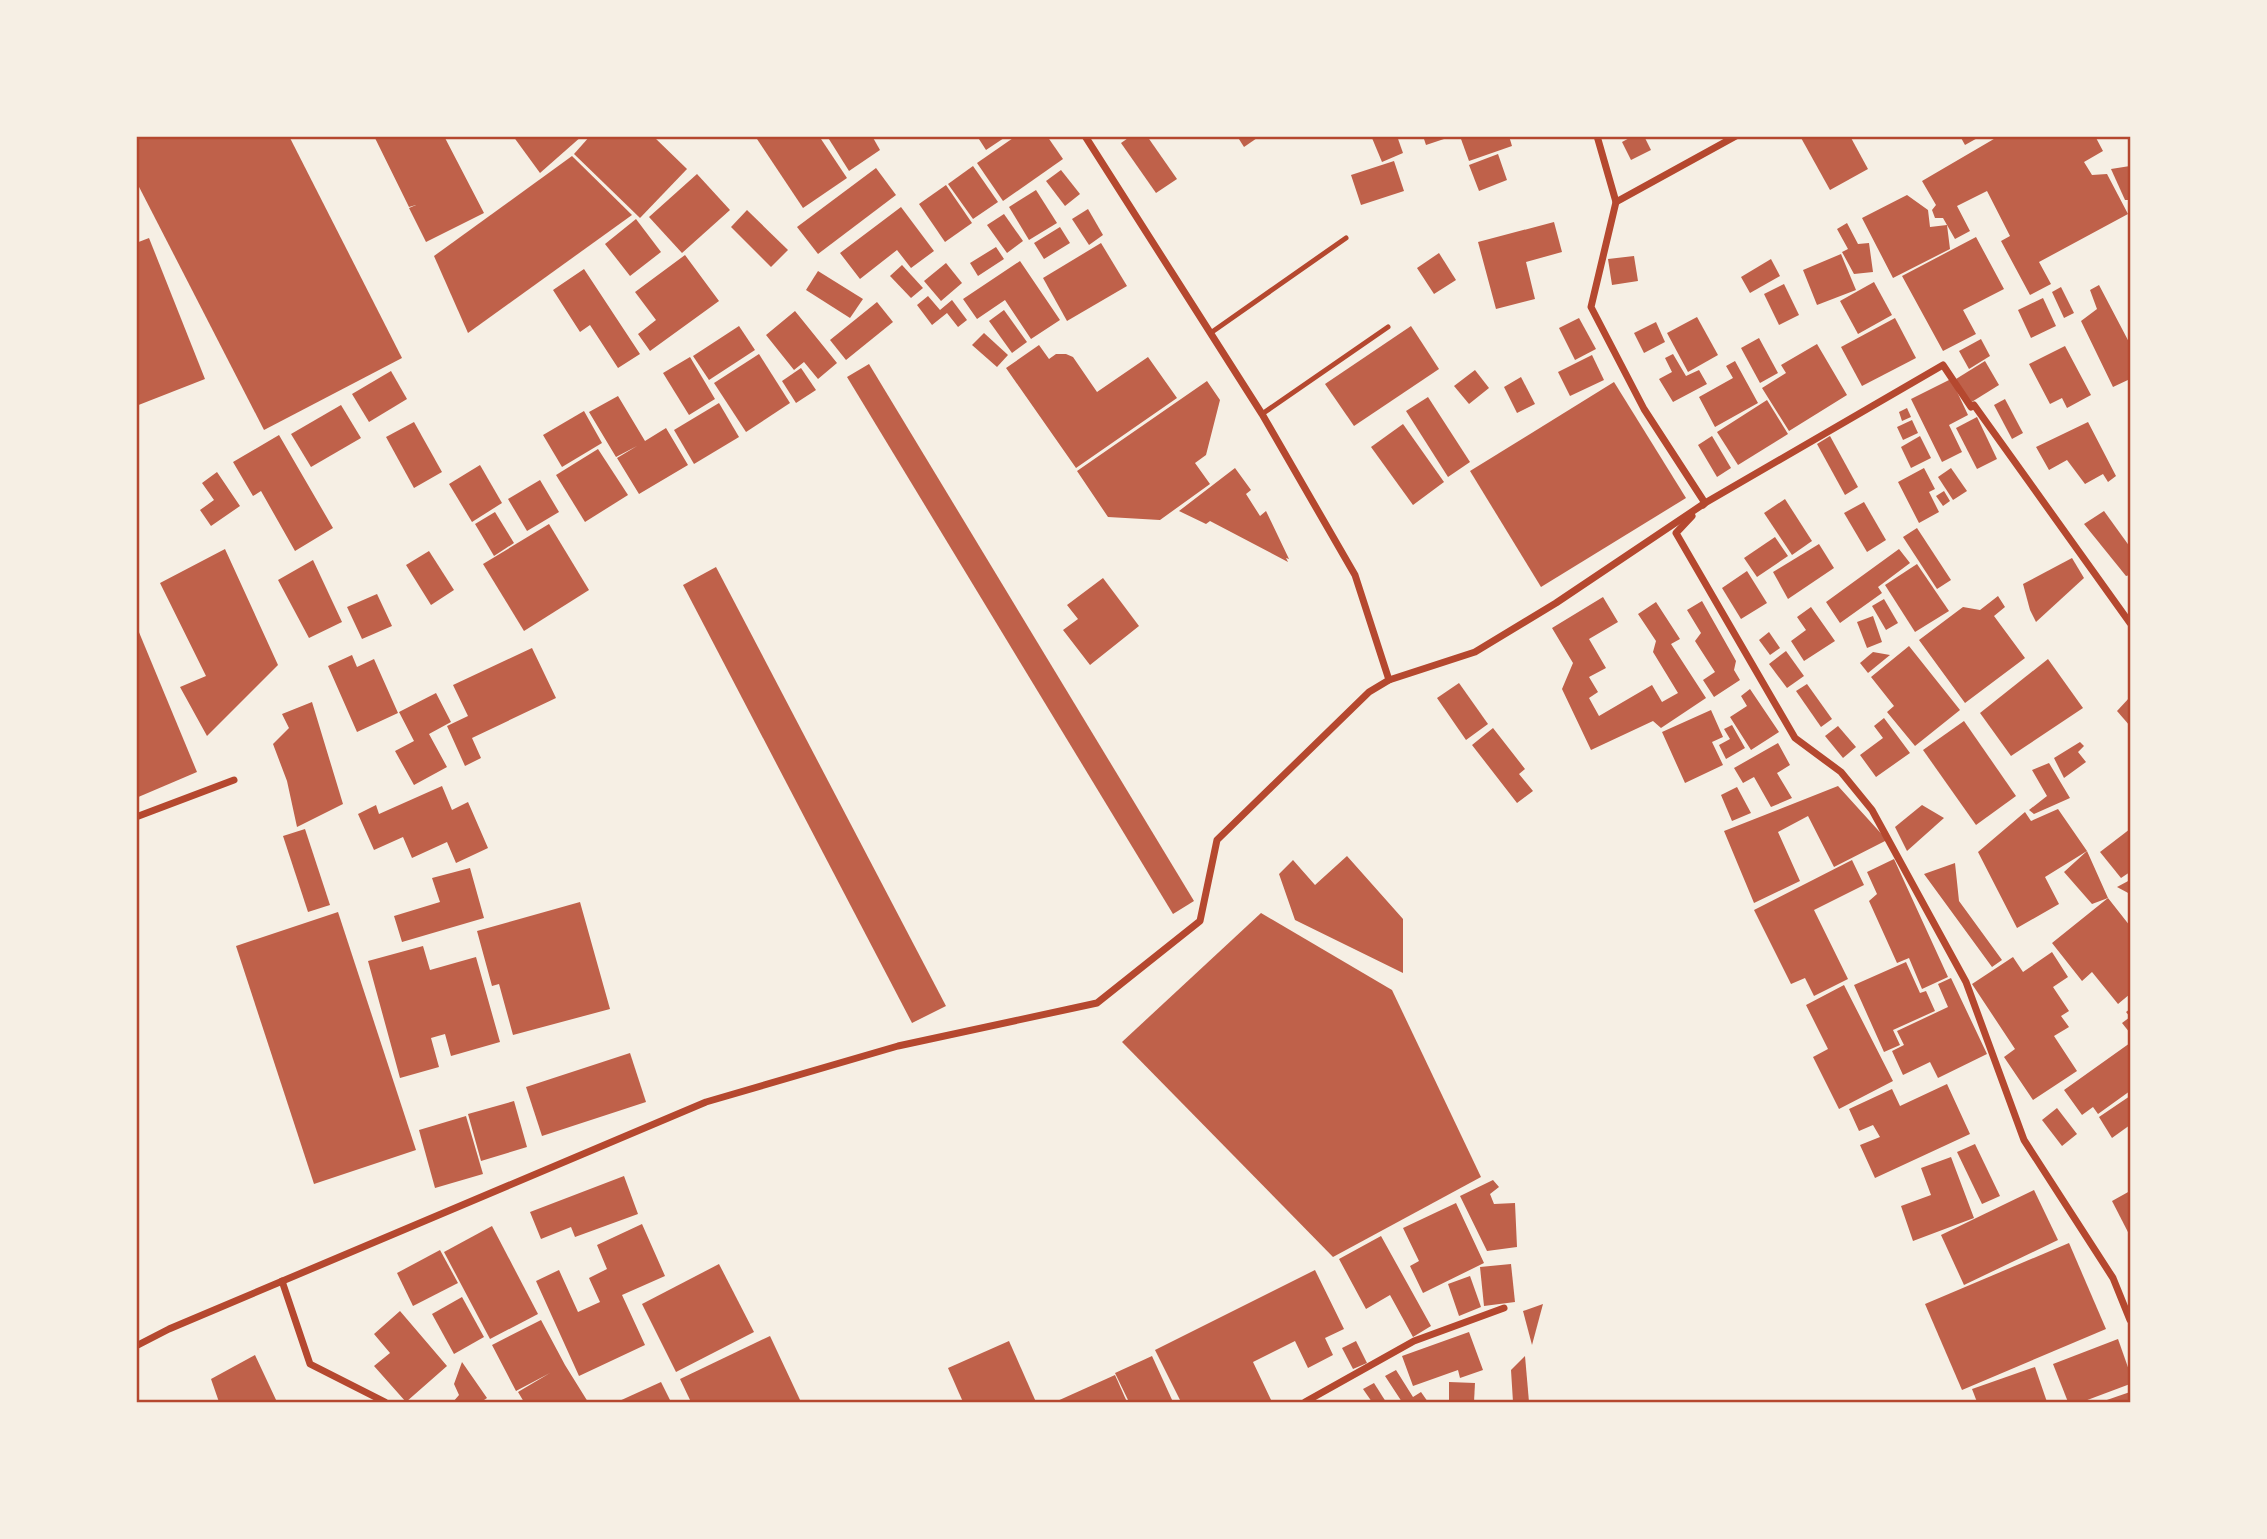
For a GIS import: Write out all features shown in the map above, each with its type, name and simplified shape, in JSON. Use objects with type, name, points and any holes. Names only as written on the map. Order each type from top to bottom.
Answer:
[{"type":"street","points":[[1084,136],[1212,332],[1355,575],[1389,680]]},
{"type":"street","points":[[1597,136],[1616,202],[1591,307],[1644,409],[1705,503]]},
{"type":"street","points":[[1616,202],[1736,136]]},
{"type":"street","points":[[136,1346],[169,1329],[706,1102],[898,1046],[1097,1003],[1200,921],[1217,840],[1369,692],[1389,680],[1475,652],[1556,603],[1705,503],[1943,365],[1971,407],[1975,405],[2130,623]]},
{"type":"street","points":[[1705,503],[1676,533],[1795,738],[1841,772],[1872,810],[1966,982],[2024,1140],[2113,1278],[2130,1320]]},
{"type":"street","points":[[136,817],[234,780]]},
{"type":"street","points":[[282,1281],[310,1364],[385,1402]]},
{"type":"street","points":[[1305,1402],[1414,1341],[1504,1308]]},
{"type":"lane","points":[[1212,332],[1346,238]]},
{"type":"lane","points":[[1262,414],[1388,327]]},
{"type":"building","points":[[136,136],[289,136],[402,358],[264,430],[136,181]]},
{"type":"building","points":[[374,136],[444,136],[484,213],[426,242],[409,208],[416,205],[409,207]]},
{"type":"building","points":[[513,136],[582,136],[540,173]]},
{"type":"building","points":[[590,136],[653,136],[687,169],[640,218],[574,154]]},
{"type":"building","points":[[755,136],[819,136],[847,178],[803,208]]},
{"type":"building","points":[[827,136],[872,136],[880,150],[849,171]]},
{"type":"building","points":[[977,136],[1007,136],[986,150]]},
{"type":"building","points":[[1016,136],[1047,136],[1063,159],[1003,201],[977,163]]},
{"type":"building","points":[[1131,136],[1147,136],[1177,179],[1156,193],[1121,143]]},
{"type":"building","points":[[1237,136],[1260,136],[1244,147]]},
{"type":"building","points":[[1397,136],[1403,153],[1382,162],[1372,138]]},
{"type":"building","points":[[1423,136],[1449,136],[1450,137],[1426,145]]},
{"type":"building","points":[[1468,136],[1509,136],[1512,146],[1469,161],[1461,139]]},
{"type":"building","points":[[1633,136],[1644,136],[1651,150],[1631,160],[1622,142]]},
{"type":"building","points":[[1800,136],[1850,136],[1868,169],[1830,190]]},
{"type":"building","points":[[1960,136],[1981,136],[1965,145]]},
{"type":"building","points":[[1999,136],[2095,136],[2103,151],[2084,162],[2092,175],[2107,174],[2128,214],[2039,262],[2051,284],[2030,295],[2001,241],[2010,236],[1987,191],[1957,206],[1970,231],[1955,239],[1943,218],[1935,218],[1932,210],[1936,205],[1922,181]]},
{"type":"building","points":[[1498,154],[1507,180],[1479,191],[1469,165]]},
{"type":"building","points":[[572,156],[632,215],[468,333],[434,256]]},
{"type":"building","points":[[1394,161],[1404,191],[1361,205],[1351,175]]},
{"type":"building","points":[[973,166],[998,202],[973,219],[948,184]]},
{"type":"building","points":[[2130,166],[2130,200],[2125,200],[2111,169]]},
{"type":"building","points":[[876,168],[896,195],[818,254],[797,227]]},
{"type":"building","points":[[1061,170],[1080,194],[1065,206],[1046,181]]},
{"type":"building","points":[[697,174],[730,210],[682,253],[649,217]]},
{"type":"building","points":[[946,185],[972,223],[945,242],[919,204]]},
{"type":"building","points":[[1036,190],[1057,223],[1029,240],[1009,207]]},
{"type":"building","points":[[1907,195],[1928,210],[1930,227],[1947,225],[1950,249],[1893,278],[1862,218]]},
{"type":"building","points":[[901,207],[934,251],[911,268],[897,250],[860,279],[840,253]]},
{"type":"building","points":[[1088,209],[1103,235],[1089,245],[1072,219]]},
{"type":"building","points":[[747,210],[788,250],[771,267],[731,227]]},
{"type":"building","points":[[1004,214],[1023,241],[1007,253],[987,225]]},
{"type":"building","points":[[636,219],[661,252],[630,276],[605,244]]},
{"type":"building","points":[[1554,222],[1562,252],[1526,262],[1535,299],[1496,309],[1478,242]]},
{"type":"building","points":[[1847,223],[1858,244],[1869,243],[1873,272],[1854,274],[1842,252],[1848,249],[1837,229]]},
{"type":"building","points":[[1060,227],[1070,243],[1044,259],[1034,243]]},
{"type":"building","points":[[1976,237],[2004,289],[1963,310],[1976,334],[1943,351],[1902,276]]},
{"type":"building","points":[[149,238],[205,379],[136,406],[136,243]]},
{"type":"building","points":[[1101,243],[1127,286],[1067,321],[1043,278]]},
{"type":"building","points":[[996,247],[1004,259],[978,276],[970,263]]},
{"type":"building","points":[[1439,253],[1456,280],[1434,294],[1417,268]]},
{"type":"building","points":[[1841,254],[1856,290],[1817,305],[1803,270]]},
{"type":"building","points":[[685,255],[719,301],[650,351],[638,334],[656,320],[635,292]]},
{"type":"building","points":[[1634,256],[1638,281],[1612,285],[1608,259]]},
{"type":"building","points":[[1771,259],[1780,276],[1750,293],[1741,277]]},
{"type":"building","points":[[1020,261],[1060,320],[1031,339],[1005,300],[977,319],[963,299]]},
{"type":"building","points":[[946,263],[962,283],[941,301],[924,281]]},
{"type":"building","points":[[902,265],[923,288],[911,298],[890,276]]},
{"type":"building","points":[[584,269],[640,354],[618,368],[590,325],[580,332],[553,290]]},
{"type":"building","points":[[818,271],[863,299],[850,318],[806,290]]},
{"type":"building","points":[[1874,282],[1892,315],[1858,334],[1840,301]]},
{"type":"building","points":[[1784,284],[1799,315],[1779,325],[1764,294]]},
{"type":"building","points":[[2099,285],[2130,344],[2130,379],[2113,387],[2081,321],[2097,309],[2090,290]]},
{"type":"building","points":[[2061,287],[2074,313],[2064,318],[2052,292]]},
{"type":"building","points":[[928,296],[940,310],[952,300],[967,320],[958,327],[947,313],[932,325],[917,305]]},
{"type":"building","points":[[2043,298],[2056,326],[2031,338],[2018,310]]},
{"type":"building","points":[[877,302],[893,322],[846,360],[830,340]]},
{"type":"building","points":[[1004,310],[1027,342],[1012,353],[989,321]]},
{"type":"building","points":[[795,311],[837,363],[818,379],[804,362],[794,370],[766,335]]},
{"type":"building","points":[[1697,317],[1718,355],[1688,372],[1667,333]]},
{"type":"building","points":[[1579,318],[1596,349],[1575,360],[1559,328]]},
{"type":"building","points":[[1895,318],[1916,358],[1862,386],[1841,347]]},
{"type":"building","points":[[1656,322],[1665,342],[1644,353],[1634,333]]},
{"type":"building","points":[[739,326],[755,350],[709,380],[693,356]]},
{"type":"building","points":[[1411,326],[1439,369],[1354,426],[1325,384]]},
{"type":"building","points":[[984,333],[1008,355],[997,367],[972,345]]},
{"type":"building","points":[[1759,338],[1778,373],[1760,383],[1741,348]]},
{"type":"building","points":[[1981,339],[1990,356],[1969,369],[1959,351]]},
{"type":"building","points":[[1817,344],[1847,395],[1789,431],[1762,388],[1786,373],[1781,365]]},
{"type":"building","points":[[1039,345],[1049,359],[1056,354],[1073,357],[1097,392],[1148,357],[1177,398],[1076,468],[1006,368]]},
{"type":"building","points":[[2065,346],[2091,395],[2067,408],[2062,398],[2050,404],[2029,364]]},
{"type":"building","points":[[759,354],[790,403],[746,432],[714,383]]},
{"type":"building","points":[[1673,354],[1686,376],[1699,370],[1707,384],[1673,402],[1659,379],[1672,372],[1665,358]]},
{"type":"building","points":[[1592,355],[1604,380],[1570,396],[1558,372]]},
{"type":"building","points":[[690,357],[715,399],[689,415],[663,373]]},
{"type":"building","points":[[1735,361],[1758,403],[1715,427],[1699,397],[1733,378],[1726,366]]},
{"type":"building","points":[[1985,361],[1999,385],[1970,403],[1956,379]]},
{"type":"building","points":[[869,364],[1194,901],[1173,914],[847,377]]},
{"type":"building","points":[[801,368],[816,390],[796,403],[782,381]]},
{"type":"building","points":[[1475,370],[1489,388],[1469,404],[1454,386]]},
{"type":"building","points":[[391,371],[407,399],[369,422],[352,394]]},
{"type":"building","points":[[1521,377],[1535,404],[1517,413],[1504,387]]},
{"type":"building","points":[[1951,379],[1968,415],[1949,425],[1962,452],[1942,462],[1911,399]]},
{"type":"building","points":[[1207,381],[1220,400],[1206,455],[1195,463],[1210,484],[1160,520],[1108,517],[1077,471]]},
{"type":"building","points":[[1614,382],[1686,498],[1541,587],[1470,471]]},
{"type":"building","points":[[618,396],[645,441],[666,428],[688,465],[639,494],[617,458],[637,446],[616,457],[589,412]]},
{"type":"building","points":[[1428,397],[1470,462],[1448,477],[1406,411]]},
{"type":"building","points":[[2005,399],[2023,433],[2012,439],[1994,405]]},
{"type":"building","points":[[1767,400],[1788,434],[1738,465],[1717,432]]},
{"type":"building","points":[[719,403],[739,437],[694,464],[674,430]]},
{"type":"building","points":[[341,405],[361,438],[311,467],[291,434]]},
{"type":"building","points":[[1907,408],[1911,417],[1902,421],[1899,412]]},
{"type":"building","points":[[584,411],[602,443],[562,467],[543,435]]},
{"type":"building","points":[[1977,417],[1997,459],[1977,469],[1956,428]]},
{"type":"building","points":[[1912,420],[1918,433],[1903,440],[1897,427]]},
{"type":"building","points":[[414,422],[442,472],[414,488],[386,437]]},
{"type":"building","points":[[2088,422],[2116,476],[2108,482],[2103,474],[2085,484],[2067,460],[2049,470],[2036,447]]},
{"type":"building","points":[[1403,424],[1444,482],[1413,505],[1371,447]]},
{"type":"building","points":[[279,435],[333,528],[295,551],[261,491],[253,496],[233,462]]},
{"type":"building","points":[[1712,436],[1731,468],[1717,477],[1698,445]]},
{"type":"building","points":[[1830,436],[1858,487],[1845,495],[1817,444]]},
{"type":"building","points":[[1920,436],[1931,458],[1911,468],[1901,447]]},
{"type":"building","points":[[598,449],[628,495],[585,522],[556,475]]},
{"type":"building","points":[[480,465],[502,503],[472,522],[449,484]]},
{"type":"building","points":[[1235,468],[1251,490],[1246,494],[1260,516],[1266,511],[1289,559],[1286,558],[1288,562],[1210,521],[1206,524],[1179,511]]},
{"type":"building","points":[[1924,468],[1935,489],[1929,492],[1939,512],[1919,523],[1898,482]]},
{"type":"building","points":[[1951,468],[1967,491],[1953,500],[1938,477]]},
{"type":"building","points":[[217,472],[240,506],[211,526],[200,510],[214,500],[202,483]]},
{"type":"building","points":[[540,480],[559,512],[527,531],[508,499]]},
{"type":"building","points":[[1944,491],[1950,501],[1943,506],[1936,496]]},
{"type":"building","points":[[1785,499],[1812,541],[1792,555],[1764,513]]},
{"type":"building","points":[[1864,502],[1886,540],[1867,552],[1844,513]]},
{"type":"building","points":[[2104,511],[2130,547],[2130,575],[2126,576],[2084,524]]},
{"type":"building","points":[[495,512],[514,543],[494,556],[475,524]]},
{"type":"building","points":[[549,524],[589,590],[524,631],[483,564]]},
{"type":"building","points":[[1917,528],[1951,580],[1937,589],[1903,537]]},
{"type":"building","points":[[1775,537],[1788,556],[1757,577],[1744,558]]},
{"type":"building","points":[[1819,544],[1834,568],[1788,599],[1773,572]]},
{"type":"building","points":[[225,549],[278,665],[207,736],[180,687],[206,676],[160,583]]},
{"type":"building","points":[[1899,549],[1910,563],[1878,587],[1882,593],[1840,623],[1826,602]]},
{"type":"building","points":[[429,551],[454,590],[431,605],[406,565]]},
{"type":"building","points":[[2072,558],[2084,578],[2036,622],[2023,584]]},
{"type":"building","points":[[313,560],[342,622],[309,638],[278,580]]},
{"type":"building","points":[[1917,564],[1949,611],[1915,632],[1885,585]]},
{"type":"building","points":[[716,567],[946,1006],[912,1023],[683,585]]},
{"type":"building","points":[[1747,571],[1767,603],[1741,619],[1722,588]]},
{"type":"building","points":[[1103,578],[1139,626],[1090,665],[1063,630],[1078,619],[1067,605]]},
{"type":"building","points":[[377,594],[392,626],[362,639],[347,607]]},
{"type":"building","points":[[1998,596],[2005,607],[1994,616],[2025,658],[1965,703],[1919,640],[1963,607],[1980,610]]},
{"type":"building","points":[[1603,597],[1618,622],[1589,639],[1606,668],[1589,677],[1598,692],[1589,698],[1599,716],[1652,685],[1662,702],[1678,693],[1653,652],[1656,641],[1638,614],[1656,602],[1680,639],[1671,644],[1706,698],[1661,728],[1653,721],[1591,750],[1562,689],[1573,663],[1552,628]]},
{"type":"building","points":[[1884,599],[1898,623],[1886,630],[1872,606]]},
{"type":"building","points":[[1702,601],[1736,661],[1734,670],[1740,680],[1714,697],[1703,680],[1715,672],[1695,641],[1701,633],[1687,610]]},
{"type":"building","points":[[1811,607],[1835,641],[1804,661],[1791,641],[1806,630],[1797,617]]},
{"type":"building","points":[[1873,616],[1882,642],[1867,648],[1857,622]]},
{"type":"building","points":[[136,625],[197,772],[136,798]]},
{"type":"building","points":[[1769,632],[1780,648],[1770,655],[1759,640]]},
{"type":"building","points":[[1909,646],[1960,710],[1915,746],[1887,712],[1894,706],[1871,677]]},
{"type":"building","points":[[532,648],[556,698],[472,738],[481,758],[465,766],[447,726],[468,716],[453,685]]},
{"type":"building","points":[[1786,651],[1804,676],[1787,688],[1769,664]]},
{"type":"building","points":[[1873,652],[1890,655],[1868,673],[1860,663]]},
{"type":"building","points":[[352,655],[357,667],[374,659],[398,713],[357,732],[328,666]]},
{"type":"building","points":[[2048,659],[2083,708],[2011,756],[1980,713]]},
{"type":"building","points":[[1459,683],[1488,724],[1466,740],[1437,698]]},
{"type":"building","points":[[1807,684],[1832,719],[1821,727],[1796,691]]},
{"type":"building","points":[[1750,689],[1779,732],[1751,750],[1730,717],[1747,706],[1741,696]]},
{"type":"building","points":[[436,693],[451,722],[429,734],[447,767],[414,785],[395,751],[414,741],[399,712]]},
{"type":"building","points":[[2130,697],[2130,726],[2117,711]]},
{"type":"building","points":[[312,702],[343,804],[297,827],[287,781],[273,744],[289,728],[282,714]]},
{"type":"building","points":[[1711,710],[1723,737],[1712,742],[1723,765],[1685,783],[1662,732]]},
{"type":"building","points":[[1884,718],[1910,753],[1876,777],[1860,755],[1883,738],[1874,726]]},
{"type":"building","points":[[1964,721],[2016,796],[1976,825],[1923,750]]},
{"type":"building","points":[[1732,725],[1745,748],[1726,759],[1719,745],[1730,739],[1724,729]]},
{"type":"building","points":[[1838,726],[1856,747],[1843,758],[1825,736]]},
{"type":"building","points":[[1493,728],[1525,769],[1519,774],[1533,791],[1517,803],[1472,745]]},
{"type":"building","points":[[2080,742],[2084,746],[2078,752],[2086,762],[2064,778],[2054,758]]},
{"type":"building","points":[[1778,743],[1790,765],[1777,773],[1792,798],[1771,807],[1754,777],[1743,783],[1734,768]]},
{"type":"building","points":[[2049,763],[2070,798],[2034,814],[2029,810],[2047,796],[2032,770]]},
{"type":"building","points":[[442,786],[452,810],[468,802],[488,848],[456,863],[447,842],[412,858],[403,837],[374,850],[358,814],[376,805],[379,814]]},
{"type":"building","points":[[1838,786],[1887,840],[1834,867],[1808,816],[1778,832],[1800,881],[1754,903],[1724,831]]},
{"type":"building","points":[[1737,787],[1751,813],[1732,821],[1721,795]]},
{"type":"building","points":[[1922,805],[1944,818],[1907,851],[1895,827]]},
{"type":"building","points":[[2058,809],[2087,851],[2045,877],[2059,904],[2017,928],[1978,852],[2025,812],[2031,821]]},
{"type":"building","points":[[305,829],[330,905],[308,912],[283,836]]},
{"type":"building","points":[[2130,829],[2130,872],[2121,878],[2100,852]]},
{"type":"building","points":[[2087,851],[2108,898],[2092,904],[2064,872]]},
{"type":"building","points":[[1347,856],[1403,919],[1403,973],[1295,920],[1279,874],[1293,860],[1315,885]]},
{"type":"building","points":[[1894,859],[1948,977],[1922,989],[1909,958],[1897,963],[1869,901],[1877,894],[1867,872]]},
{"type":"building","points":[[1852,860],[1864,885],[1814,910],[1848,979],[1814,996],[1805,978],[1791,984],[1754,910]]},
{"type":"building","points":[[1955,863],[1959,901],[2002,960],[1992,967],[1924,874]]},
{"type":"building","points":[[470,868],[484,918],[402,942],[394,916],[440,902],[432,878]]},
{"type":"building","points":[[2130,880],[2130,894],[2117,887]]},
{"type":"building","points":[[2108,898],[2130,926],[2130,994],[2118,1004],[2092,972],[2082,981],[2052,943]]},
{"type":"building","points":[[580,902],[610,1009],[513,1035],[499,984],[492,986],[477,931]]},
{"type":"building","points":[[338,912],[416,1150],[314,1184],[236,946]]},
{"type":"building","points":[[1261,913],[1392,990],[1481,1177],[1333,1257],[1122,1042]]},
{"type":"building","points":[[423,946],[430,970],[476,957],[500,1042],[451,1056],[445,1034],[431,1038],[439,1067],[400,1078],[368,961]]},
{"type":"building","points":[[2052,952],[2068,977],[2053,987],[2069,1011],[2061,1016],[2069,1027],[2054,1036],[2077,1071],[2033,1100],[2004,1057],[2015,1049],[1972,984],[2013,957],[2023,972]]},
{"type":"building","points":[[1906,962],[1920,993],[1926,991],[1935,1011],[1893,1030],[1900,1045],[1884,1052],[1854,985]]},
{"type":"building","points":[[1951,978],[1987,1054],[1938,1078],[1930,1062],[1903,1075],[1892,1051],[1904,1045],[1897,1031],[1948,1007],[1938,984]]},
{"type":"building","points":[[1844,985],[1893,1081],[1839,1109],[1813,1057],[1828,1049],[1806,1005]]},
{"type":"building","points":[[2130,1017],[2130,1033],[2122,1023]]},
{"type":"building","points":[[2130,1043],[2130,1091],[2098,1114],[2093,1107],[2082,1115],[2064,1090]]},
{"type":"building","points":[[630,1053],[646,1102],[542,1136],[526,1087]]},
{"type":"building","points":[[1947,1084],[1970,1134],[1875,1178],[1860,1145],[1880,1137],[1873,1125],[1859,1131],[1849,1109],[1892,1089],[1900,1106]]},
{"type":"building","points":[[2130,1096],[2130,1125],[2112,1138],[2099,1117]]},
{"type":"building","points":[[514,1101],[527,1147],[481,1161],[468,1114]]},
{"type":"building","points":[[2057,1108],[2077,1134],[2062,1146],[2042,1120]]},
{"type":"building","points":[[466,1116],[483,1174],[435,1188],[419,1130]]},
{"type":"building","points":[[1975,1144],[2000,1196],[1982,1204],[1957,1152]]},
{"type":"building","points":[[1951,1157],[1974,1218],[1913,1241],[1901,1206],[1931,1195],[1921,1168]]},
{"type":"building","points":[[624,1176],[638,1214],[575,1237],[571,1227],[541,1239],[530,1212]]},
{"type":"building","points":[[1493,1180],[1499,1187],[1490,1194],[1494,1204],[1515,1203],[1517,1247],[1487,1251],[1460,1196]]},
{"type":"building","points":[[2034,1190],[2058,1240],[1964,1285],[1941,1235]]},
{"type":"building","points":[[2130,1191],[2130,1236],[2112,1201]]},
{"type":"building","points":[[1456,1203],[1484,1263],[1423,1293],[1410,1266],[1419,1261],[1403,1228]]},
{"type":"building","points":[[642,1224],[665,1276],[622,1295],[645,1345],[579,1376],[536,1281],[559,1270],[578,1312],[600,1302],[589,1278],[607,1269],[597,1245]]},
{"type":"building","points":[[492,1226],[538,1314],[490,1339],[444,1252]]},
{"type":"building","points":[[1381,1236],[1431,1326],[1413,1337],[1390,1295],[1366,1309],[1339,1259]]},
{"type":"building","points":[[2069,1243],[2106,1329],[1962,1390],[1925,1304]]},
{"type":"building","points":[[440,1250],[458,1283],[413,1306],[397,1273]]},
{"type":"building","points":[[719,1264],[754,1332],[676,1372],[642,1304]]},
{"type":"building","points":[[1511,1264],[1515,1302],[1484,1306],[1480,1267]]},
{"type":"building","points":[[1315,1270],[1344,1329],[1325,1338],[1333,1355],[1308,1368],[1295,1341],[1253,1362],[1272,1402],[1181,1402],[1155,1350]]},
{"type":"building","points":[[1470,1276],[1481,1307],[1459,1316],[1448,1284]]},
{"type":"building","points":[[462,1297],[484,1337],[454,1354],[432,1314]]},
{"type":"building","points":[[1543,1304],[1532,1345],[1523,1311]]},
{"type":"building","points":[[400,1311],[447,1366],[406,1402],[374,1366],[390,1353],[374,1334]]},
{"type":"building","points":[[541,1320],[588,1402],[524,1402],[518,1392],[550,1373],[516,1391],[492,1345]]},
{"type":"building","points":[[1469,1332],[1483,1370],[1460,1378],[1458,1370],[1413,1386],[1402,1356]]},
{"type":"building","points":[[770,1336],[801,1402],[691,1402],[680,1379]]},
{"type":"building","points":[[2118,1339],[2130,1373],[2130,1384],[2082,1402],[2068,1402],[2053,1364]]},
{"type":"building","points":[[1009,1341],[1036,1402],[963,1402],[948,1368]]},
{"type":"building","points":[[1356,1341],[1367,1363],[1353,1369],[1342,1348]]},
{"type":"building","points":[[255,1355],[277,1402],[219,1402],[211,1379]]},
{"type":"building","points":[[1152,1356],[1173,1402],[1129,1402],[1115,1373]]},
{"type":"building","points":[[1525,1356],[1529,1402],[1513,1402],[1511,1370]]},
{"type":"building","points":[[462,1362],[487,1398],[481,1402],[453,1402],[459,1395],[454,1384]]},
{"type":"building","points":[[2035,1367],[2047,1402],[1977,1402],[1972,1389]]},
{"type":"building","points":[[1396,1370],[1413,1397],[1421,1392],[1428,1402],[1402,1402],[1385,1376]]},
{"type":"building","points":[[1115,1375],[1127,1402],[1055,1402]]},
{"type":"building","points":[[661,1382],[671,1402],[617,1402]]},
{"type":"building","points":[[1449,1382],[1475,1383],[1474,1402],[1449,1402]]},
{"type":"building","points":[[1374,1383],[1386,1402],[1372,1402],[1363,1389]]},
{"type":"building","points":[[2130,1392],[2130,1402],[2101,1402]]}]
